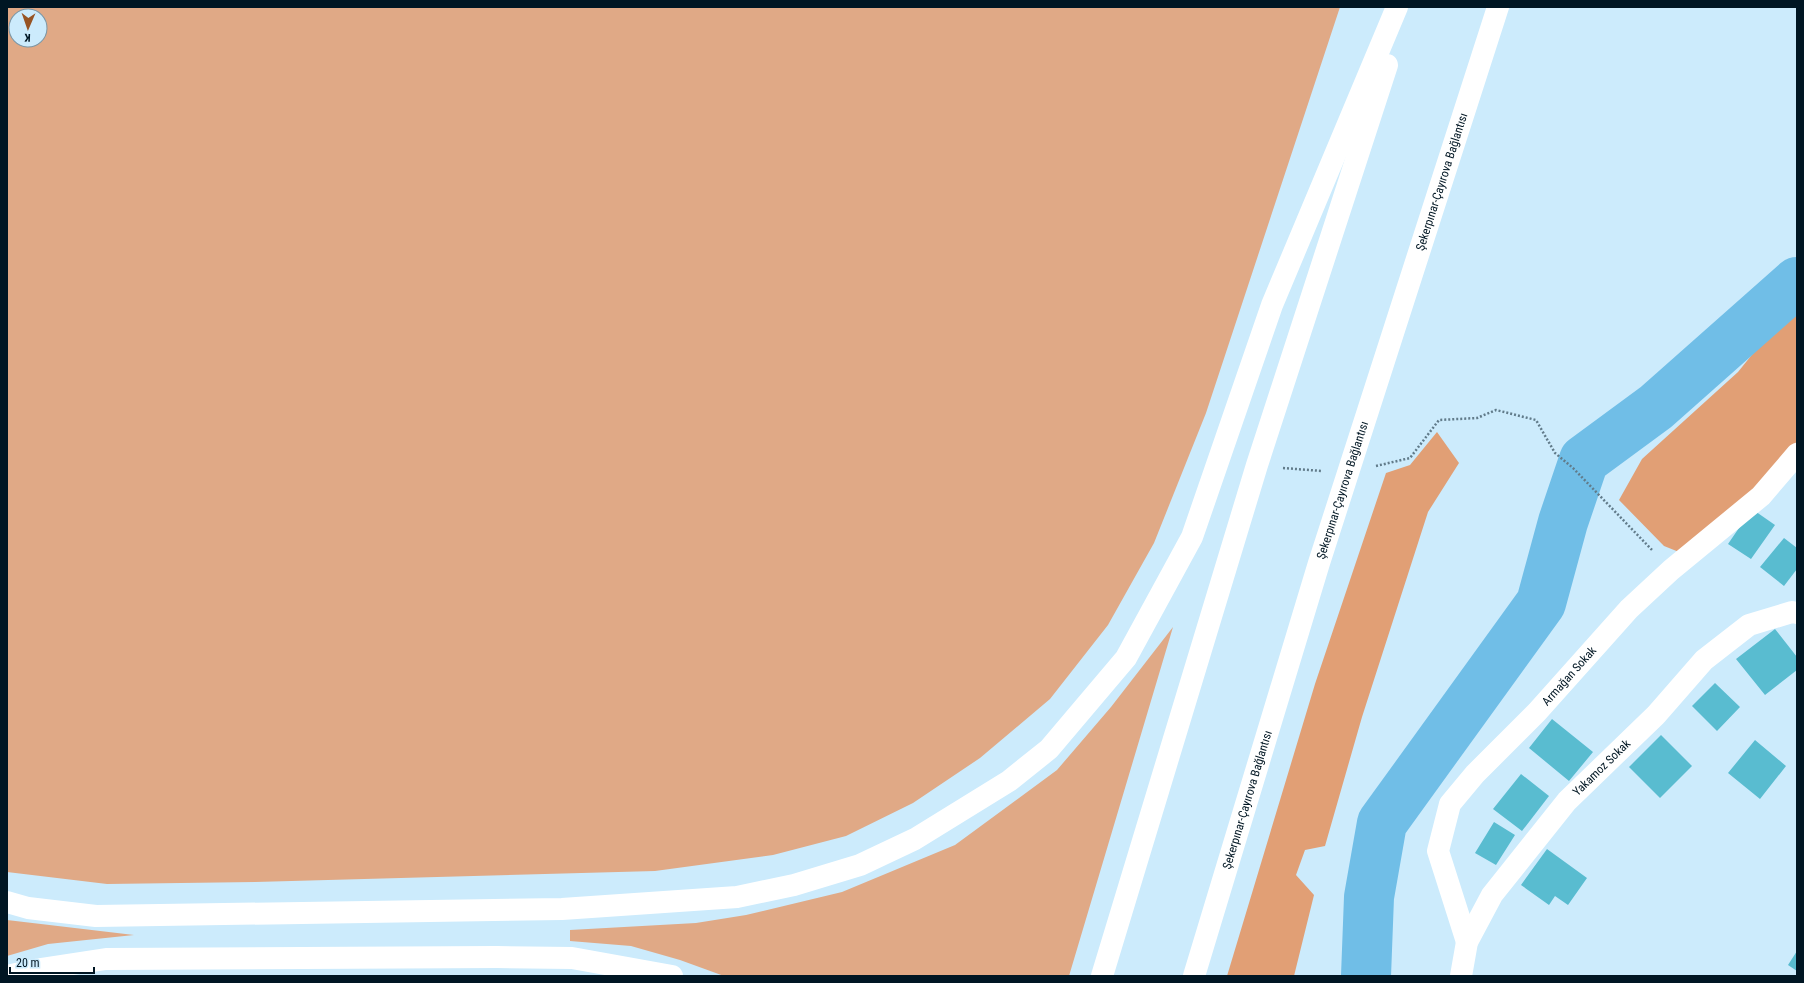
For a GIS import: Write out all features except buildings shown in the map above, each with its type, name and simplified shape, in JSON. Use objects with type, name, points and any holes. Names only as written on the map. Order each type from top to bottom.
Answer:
[{"type":"main road","points":[[7,902],[28,908],[96,916],[562,909],[737,897],[794,885],[860,865],[915,839],[964,811],[1009,781],[1049,749],[1089,704],[1126,658],[1192,537],[1272,305],[1397,7]]},
{"type":"main road","points":[[1102,976],[1257,465],[1406,7]]},
{"type":"main road","name":"Şekerpınar-Çayırova Bağlantısı","points":[[1194,976],[1347,473],[1498,7]]},
{"type":"main road","name":"Armağan Sokak","points":[[1467,942],[1438,851],[1450,804],[1475,774],[1536,712],[1629,609],[1671,570],[1761,496],[1797,454]]},
{"type":"main road","name":"Yakamoz Sokak","points":[[1460,976],[1467,942],[1492,895],[1567,801],[1656,716],[1704,660],[1749,625],[1792,612],[1797,613]]},
{"type":"main road","points":[[7,976],[34,970],[106,959],[497,957],[572,958],[672,976]]},
{"type":"path","points":[[1257,465],[1347,473],[1410,458],[1439,420],[1477,418],[1496,410],[1536,420],[1555,453],[1573,468],[1671,570]]},
{"type":"shaded area","points":[[7,7],[1340,7],[1206,413],[1154,543],[1108,625],[1050,699],[980,758],[913,803],[846,836],[773,855],[655,871],[255,882],[107,884],[7,872]]},
{"type":"shaded area","points":[[1797,299],[1797,441],[1762,485],[1679,552],[1664,546],[1619,500],[1642,459],[1738,372]]},
{"type":"shaded area","points":[[1437,432],[1459,463],[1428,512],[1362,717],[1325,846],[1305,850],[1296,875],[1314,895],[1294,976],[1227,976],[1315,684],[1386,473],[1410,465]]},
{"type":"shaded area","points":[[1173,627],[1069,976],[724,976],[680,960],[631,946],[570,941],[570,930],[696,923],[746,915],[842,892],[955,845],[1057,770],[1111,707]]},
{"type":"shaded area","points":[[7,920],[134,935],[48,944],[7,956]]},
{"type":"waterway","points":[[1366,976],[1369,897],[1382,823],[1541,603],[1563,522],[1584,460],[1656,407],[1797,282]]}]
